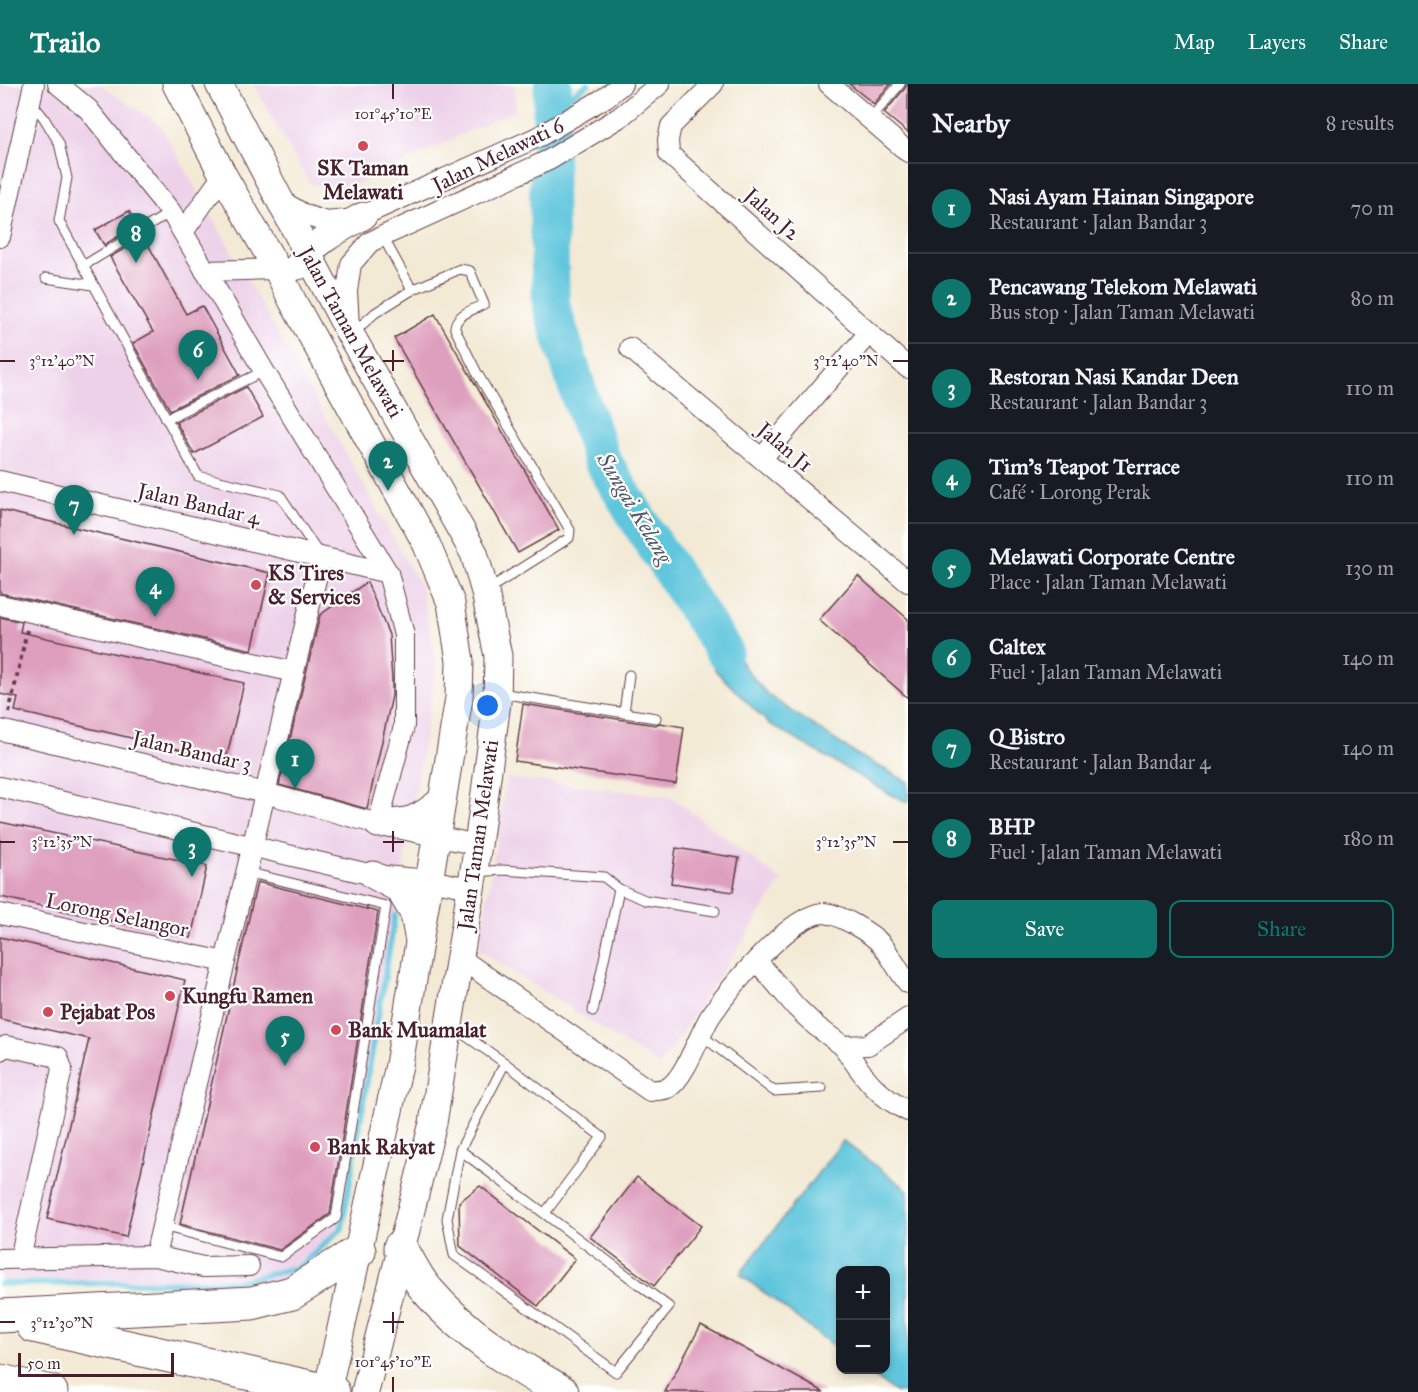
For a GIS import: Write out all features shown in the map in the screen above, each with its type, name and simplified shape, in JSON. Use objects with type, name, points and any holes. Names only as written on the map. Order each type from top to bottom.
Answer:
[{"type":"highway","points":[[400,1247],[426,1289],[464,1328],[523,1370],[562,1392]]},
{"type":"highway","points":[[0,1317],[252,1303],[292,1293],[359,1251]]},
{"type":"highway","points":[[0,1317],[329,1392]]},
{"type":"highway","points":[[191,1361],[217,1372],[238,1392]]},
{"type":"highway","points":[[0,1381],[51,1392]]},
{"type":"main road","name":"Jalan Taman Melawati","points":[[176,84],[223,175],[277,269],[426,543],[451,603],[460,661],[459,698],[399,1065],[329,1392]]},
{"type":"main road","name":"Jalan Taman Melawati","points":[[219,84],[350,334],[474,553],[485,592],[498,656],[498,692],[478,845],[433,1123],[365,1392]]},
{"type":"main road","points":[[293,302],[293,282],[298,266],[307,252],[325,238],[363,216]]},
{"type":"main road","points":[[378,824],[403,822],[423,816],[442,800]]},
{"type":"main road","points":[[373,875],[399,889],[414,914],[419,943]]},
{"type":"street","points":[[58,84],[88,109],[171,212],[264,371],[388,573],[404,635],[404,726],[378,824]]},
{"type":"street","name":"Jalan Melawati 6","points":[[280,200],[305,215],[326,222],[355,219],[540,136],[606,97],[622,84]]},
{"type":"street","name":"Jalan Melawati 6","points":[[350,334],[347,291],[351,264],[370,242],[549,160],[620,117],[660,84]]},
{"type":"street","name":"Jalan J2","points":[[713,84],[670,126],[669,154],[908,369]]},
{"type":"street","points":[[829,84],[908,152]]},
{"type":"street","points":[[0,237],[32,93]]},
{"type":"street","points":[[183,232],[223,175]]},
{"type":"street","points":[[205,271],[277,269]]},
{"type":"street","points":[[762,458],[868,334]]},
{"type":"street","name":"Jalan J1","points":[[630,348],[908,582]]},
{"type":"street","name":"Jalan Bandar 4","points":[[0,482],[388,573]]},
{"type":"street","points":[[155,1256],[321,558]]},
{"type":"street","points":[[0,605],[294,672]]},
{"type":"street","name":"Jalan Bandar 3","points":[[2,731],[265,793],[378,824],[478,845]]},
{"type":"street","points":[[0,787],[373,875],[429,880],[472,880]]},
{"type":"street","points":[[460,958],[650,1091],[667,1088],[678,1077],[710,1017],[780,936],[800,921],[823,913],[854,923],[882,944],[908,983]]},
{"type":"street","name":"Lorong Selangor","points":[[0,914],[225,962]]},
{"type":"street","points":[[757,961],[803,1014],[843,1046],[871,1086],[892,1103],[908,1111]]},
{"type":"street","points":[[843,1046],[868,1045],[908,1018]]},
{"type":"street","points":[[0,1050],[6,1046],[58,1057],[62,1069],[21,1259]]},
{"type":"street","points":[[0,1259],[155,1256],[203,1267],[249,1266]]},
{"type":"lane","points":[[870,119],[900,84]]},
{"type":"lane","points":[[32,93],[59,143],[67,178],[59,221],[198,476],[280,495],[321,558]]},
{"type":"lane","points":[[83,266],[171,212]]},
{"type":"lane","points":[[382,235],[412,290]]},
{"type":"lane","points":[[350,334],[375,313],[412,290],[460,269],[470,271],[484,302],[457,318],[455,328],[477,373],[570,530],[568,538],[485,592]]},
{"type":"lane","points":[[46,278],[93,285]]},
{"type":"lane","points":[[166,419],[264,371]]},
{"type":"lane","points":[[624,713],[629,675]]},
{"type":"lane","points":[[498,692],[656,718]]},
{"type":"lane","points":[[472,880],[502,870],[604,877],[619,889],[645,900],[715,911]]},
{"type":"lane","points":[[162,1226],[281,1257],[336,1218],[386,906],[246,872]]},
{"type":"lane","points":[[593,1011],[619,889]]},
{"type":"lane","points":[[449,1024],[602,1137],[545,1214]]},
{"type":"lane","points":[[701,1035],[774,1090],[822,1088]]},
{"type":"lane","points":[[460,1150],[669,1306],[616,1372],[454,1255],[447,1219],[460,1150],[504,1063]]},
{"type":"path","points":[[2,731],[31,612]]},
{"type":"shaded area","points":[[0,84],[99,84],[160,125],[420,585],[437,663],[344,1220],[285,1282],[0,1280]]},
{"type":"shaded area","name":"SK Taman Melawati","points":[[253,84],[514,84],[516,109],[341,192],[309,183]]},
{"type":"shaded area","points":[[507,778],[670,796],[782,881],[660,1066],[479,950]]},
{"type":"water","points":[[701,604],[720,626],[744,667],[768,695],[856,754],[908,782],[908,802],[888,793],[768,723],[716,671],[690,615]]},
{"type":"water","points":[[843,1141],[908,1190],[908,1392],[895,1392],[870,1374],[890,1374],[890,1266],[836,1266],[836,1348],[740,1274]]},
{"type":"building","points":[[849,84],[891,84],[874,104]]},
{"type":"building","points":[[908,84],[908,133],[884,113]]},
{"type":"building","points":[[129,211],[137,225],[104,245],[95,230]]},
{"type":"building","points":[[144,237],[186,314],[202,306],[240,375],[170,410],[133,343],[153,332],[110,257]]},
{"type":"building","points":[[435,314],[559,530],[518,553],[394,338]]},
{"type":"building","points":[[246,387],[263,417],[194,454],[176,422]]},
{"type":"building","points":[[0,510],[270,573],[252,650],[0,593]]},
{"type":"building","points":[[858,576],[908,619],[908,698],[819,620]]},
{"type":"building","points":[[367,582],[389,635],[392,696],[367,809],[279,785],[320,615]]},
{"type":"building","points":[[0,617],[22,622],[20,632],[244,683],[226,760],[15,711],[18,698],[0,694]]},
{"type":"building","points":[[523,704],[655,725],[660,723],[684,727],[676,784],[515,761]]},
{"type":"building","points":[[0,822],[207,866],[191,938],[0,897]]},
{"type":"building","points":[[676,848],[739,858],[733,892],[671,883]]},
{"type":"building","points":[[257,882],[378,912],[330,1214],[280,1250],[180,1224]]},
{"type":"building","points":[[0,937],[185,980],[126,1237],[47,1219],[89,1039],[0,1019]]},
{"type":"building","points":[[637,1177],[701,1226],[654,1286],[590,1237]]},
{"type":"building","points":[[480,1186],[575,1259],[538,1306],[460,1246],[459,1202]]},
{"type":"building","points":[[701,1325],[824,1392],[665,1392]]},
{"type":"waterway","name":"Sungai Kelang","points":[[553,84],[548,194],[551,305],[602,460],[724,651]]},
{"type":"waterway","points":[[553,107],[588,84]]},
{"type":"waterway","points":[[0,1284],[237,1282],[300,1267],[342,1228],[395,915]]},
{"type":"place","name":"SK Taman Melawati","points":[[363,146]]},
{"type":"place","name":"BHP","points":[[136,263]]},
{"type":"place","name":"Caltex","points":[[198,380]]},
{"type":"place","name":"Pencawang Telekom Melawati","points":[[388,491]]},
{"type":"place","name":"Q Bistro","points":[[74,535]]},
{"type":"place","name":"KS Tires & Services","points":[[256,585]]},
{"type":"place","name":"Tim's Teapot Terrace","points":[[155,617]]},
{"type":"place","name":"Nasi Ayam Hainan Singapore","points":[[295,789]]},
{"type":"place","name":"Restoran Nasi Kandar Deen","points":[[192,877]]},
{"type":"place","name":"Kungfu Ramen","points":[[170,996]]},
{"type":"place","name":"Pejabat Pos","points":[[48,1012]]},
{"type":"place","name":"Bank Muamalat","points":[[336,1030]]},
{"type":"place","name":"Melawati Corporate Centre","points":[[285,1066]]},
{"type":"place","name":"Bank Rakyat","points":[[315,1147]]}]
